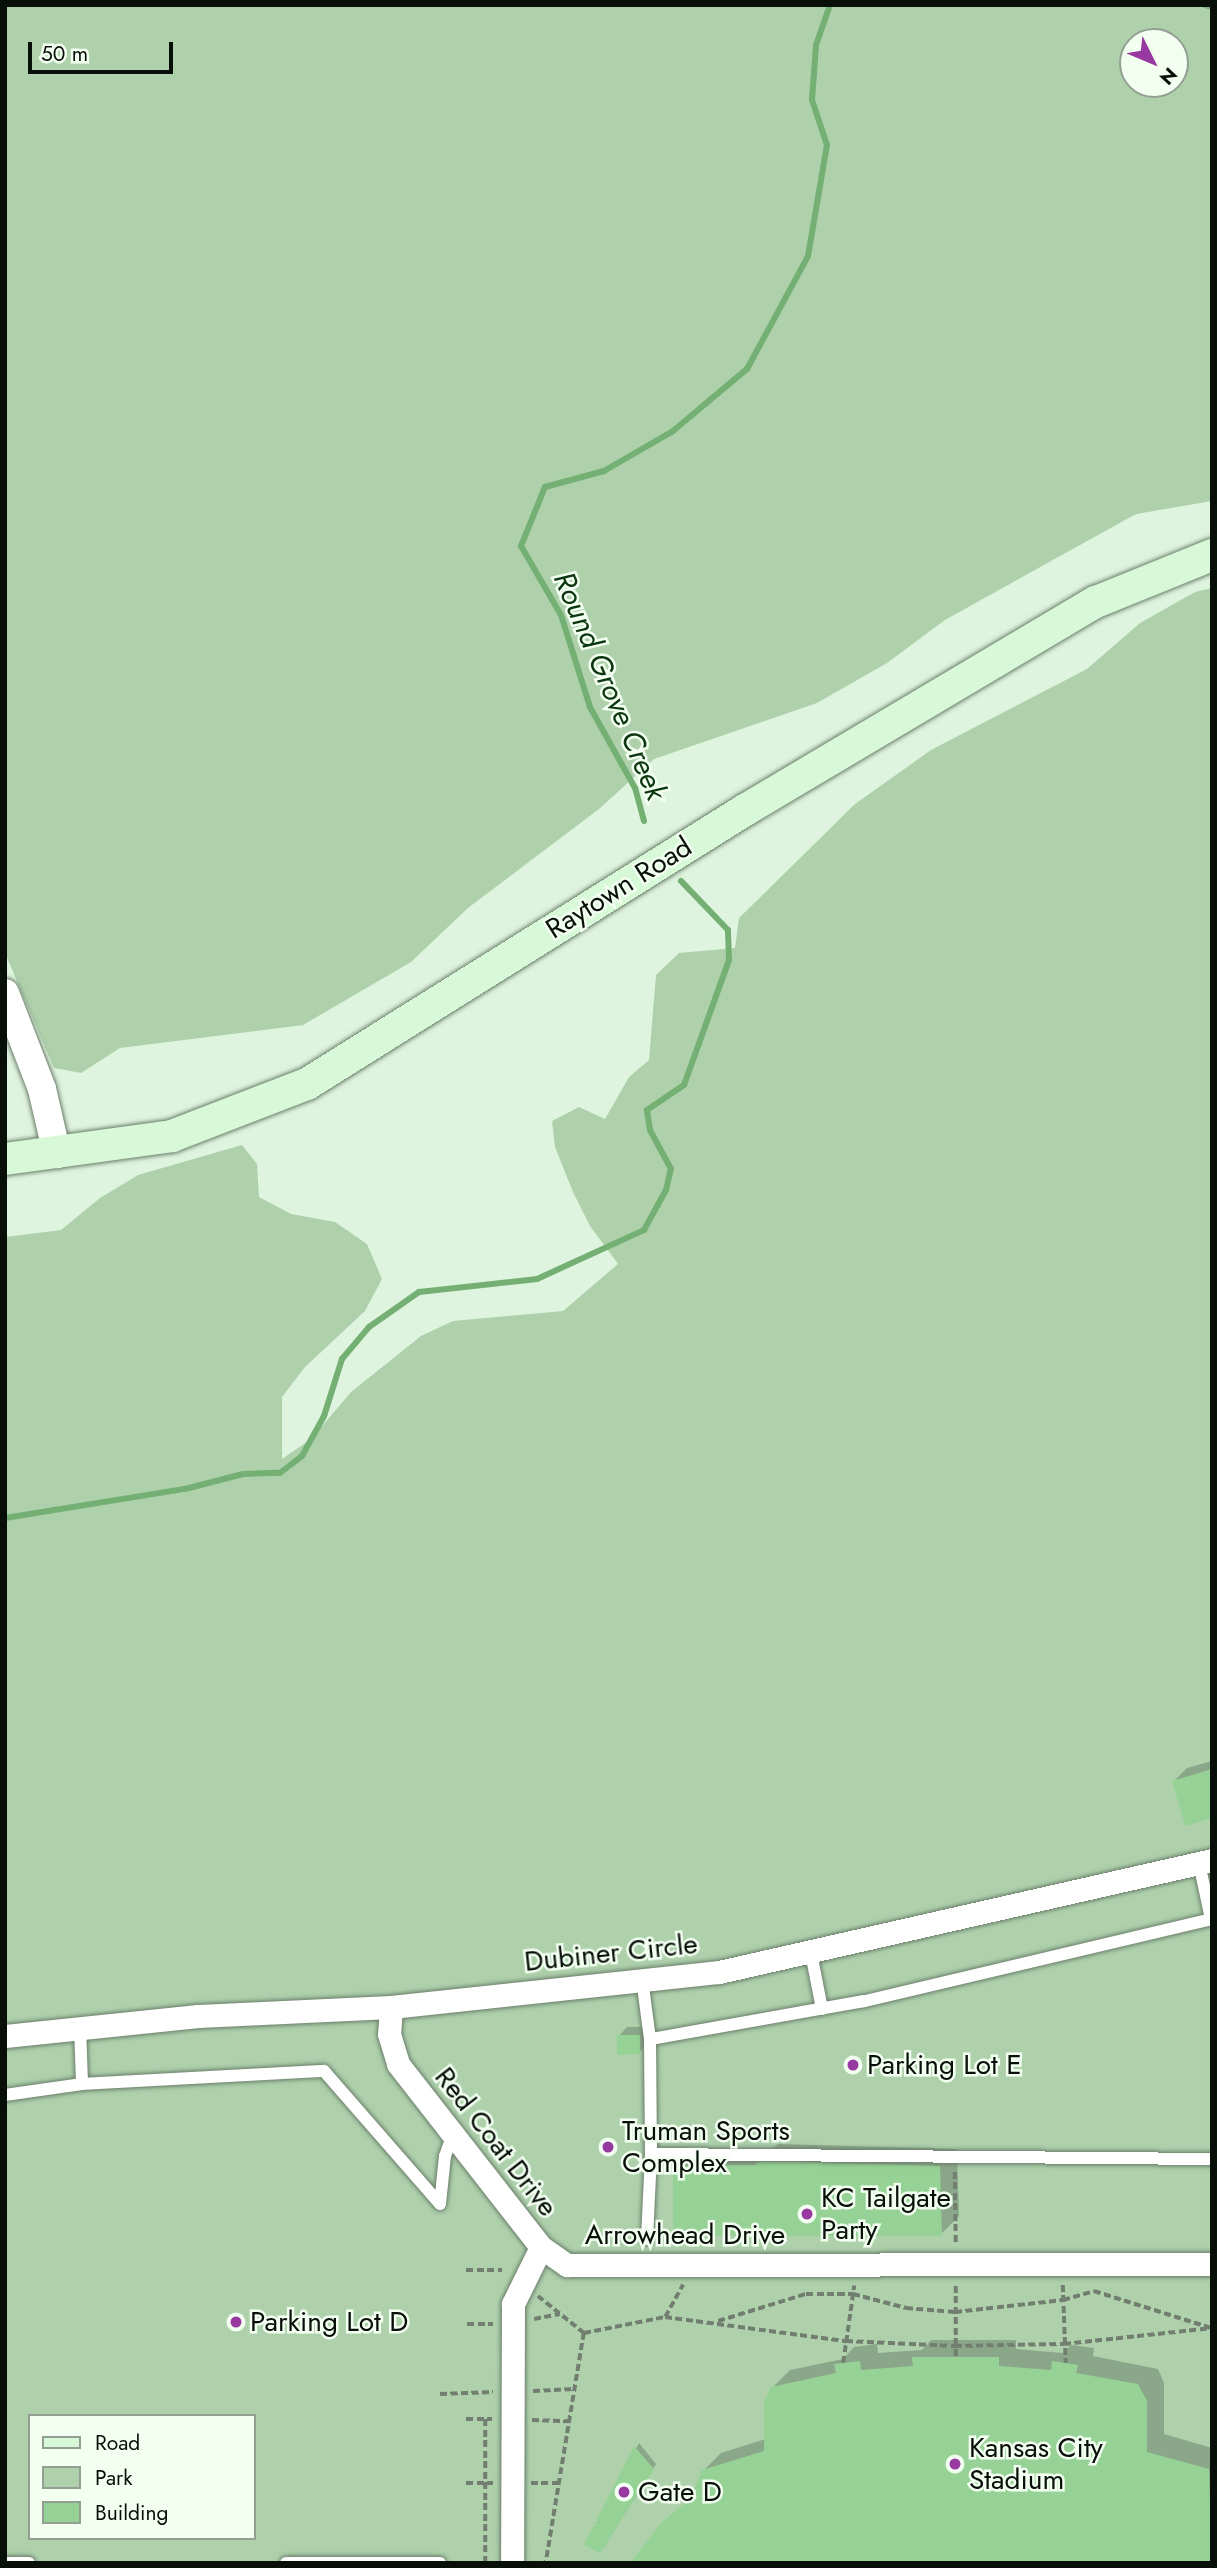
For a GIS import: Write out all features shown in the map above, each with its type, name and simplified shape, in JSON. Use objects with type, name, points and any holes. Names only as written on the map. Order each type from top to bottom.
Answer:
[{"type":"main road","name":"Raytown Road","points":[[5,1159],[57,1154],[172,1136],[307,1084],[745,810],[1096,603],[1212,555]]},
{"type":"street","points":[[5,993],[42,1089],[57,1154]]},
{"type":"street","name":"Dubiner Circle","points":[[5,2036],[80,2026],[391,2007],[719,1972],[1205,1862]]},
{"type":"street","name":"Red Coat Drive","points":[[391,2007],[389,2034],[398,2064],[541,2247],[513,2304],[512,2563]]},
{"type":"street","name":"Arrowhead Drive","points":[[541,2247],[567,2265],[1212,2264]]},
{"type":"lane","points":[[650,2039],[822,2009],[1024,1966],[1211,1919],[1205,1862]]},
{"type":"lane","points":[[811,1953],[822,2009]]},
{"type":"lane","points":[[642,1979],[650,2039],[651,2154],[647,2239]]},
{"type":"lane","points":[[80,2026],[82,2084]]},
{"type":"lane","points":[[5,2095],[82,2084],[324,2071],[440,2204],[445,2156],[453,2134]]},
{"type":"lane","points":[[651,2154],[1212,2159]]},
{"type":"lane","points":[[5,2563],[29,2563]]},
{"type":"lane","points":[[286,2563],[440,2563]]},
{"type":"path","points":[[955,2157],[956,2247]]},
{"type":"path","points":[[665,2317],[694,2265]]},
{"type":"path","points":[[466,2270],[502,2270]]},
{"type":"path","points":[[843,2363],[855,2282]]},
{"type":"path","points":[[1062,2283],[1066,2363]]},
{"type":"path","points":[[956,2284],[956,2357]]},
{"type":"path","points":[[716,2322],[806,2294],[853,2294],[906,2308],[955,2312],[1063,2300],[1094,2291],[1212,2328]]},
{"type":"path","points":[[537,2296],[584,2333],[665,2317],[846,2341],[955,2346],[1064,2344],[1212,2328]]},
{"type":"path","points":[[522,2322],[560,2314]]},
{"type":"path","points":[[467,2325],[502,2324]]},
{"type":"path","points":[[546,2563],[584,2333]]},
{"type":"path","points":[[522,2391],[575,2389]]},
{"type":"path","points":[[440,2395],[501,2391]]},
{"type":"path","points":[[485,2419],[485,2563]]},
{"type":"path","points":[[466,2420],[503,2420]]},
{"type":"path","points":[[522,2420],[570,2421]]},
{"type":"path","points":[[466,2483],[502,2483]]},
{"type":"path","points":[[522,2483],[559,2483]]},
{"type":"green space","points":[[5,5],[1212,5],[1212,501],[1136,514],[945,620],[887,663],[817,703],[654,759],[599,809],[468,908],[411,962],[303,1025],[120,1048],[81,1073],[54,1068],[5,953]]},
{"type":"green space","points":[[1212,588],[1212,2563],[5,2563],[5,1237],[61,1230],[100,1198],[138,1175],[242,1145],[257,1164],[259,1197],[291,1214],[335,1222],[367,1244],[382,1279],[365,1311],[305,1367],[282,1397],[282,1459],[311,1439],[351,1392],[421,1336],[453,1321],[563,1311],[618,1264],[590,1226],[573,1192],[555,1147],[552,1121],[579,1107],[605,1119],[629,1077],[649,1060],[656,975],[679,953],[735,948],[739,918],[855,804],[931,750],[1087,669],[1140,623],[1195,592]]},
{"type":"building","points":[[1212,1769],[1212,1818],[1185,1826],[1172,1781]]},
{"type":"building","points":[[617,2035],[640,2035],[640,2054],[617,2055]]},
{"type":"building","name":"KC Tailgate Party","points":[[759,2161],[940,2166],[942,2236],[673,2236],[673,2166],[755,2165]]},
{"type":"building","name":"Kansas City Stadium","points":[[912,2357],[999,2357],[999,2366],[1051,2370],[1052,2361],[1078,2365],[1076,2373],[1138,2384],[1147,2401],[1147,2452],[1209,2469],[1212,2563],[630,2563],[662,2522],[691,2498],[702,2470],[764,2451],[764,2402],[771,2387],[836,2373],[834,2364],[860,2361],[861,2370],[913,2366]]},
{"type":"building","name":"Gate D","points":[[634,2446],[654,2469],[600,2553],[584,2545],[596,2521],[600,2523],[597,2519]]},
{"type":"waterway","name":"Round Grove Creek","points":[[644,821],[635,788],[590,707],[561,615],[521,546],[545,487],[604,471],[673,431],[747,369],[808,256],[827,145],[812,100],[816,45],[830,5]]},
{"type":"waterway","name":"Round Grove Creek","points":[[1205,5],[1212,7]]},
{"type":"waterway","name":"Round Grove Creek","points":[[5,1518],[185,1489],[243,1474],[280,1473],[302,1456],[324,1416],[342,1359],[369,1327],[419,1292],[537,1279],[644,1230],[666,1190],[671,1169],[650,1130],[647,1110],[684,1085],[729,960],[728,930],[681,881]]},
{"type":"place","name":"Parking Lot E","points":[[853,2065]]},
{"type":"place","name":"Truman Sports Complex","points":[[608,2147]]},
{"type":"place","name":"KC Tailgate Party","points":[[807,2214]]},
{"type":"place","name":"Parking Lot D","points":[[236,2322]]},
{"type":"place","name":"Kansas City Stadium","points":[[955,2464]]},
{"type":"place","name":"Gate D","points":[[624,2492]]}]
